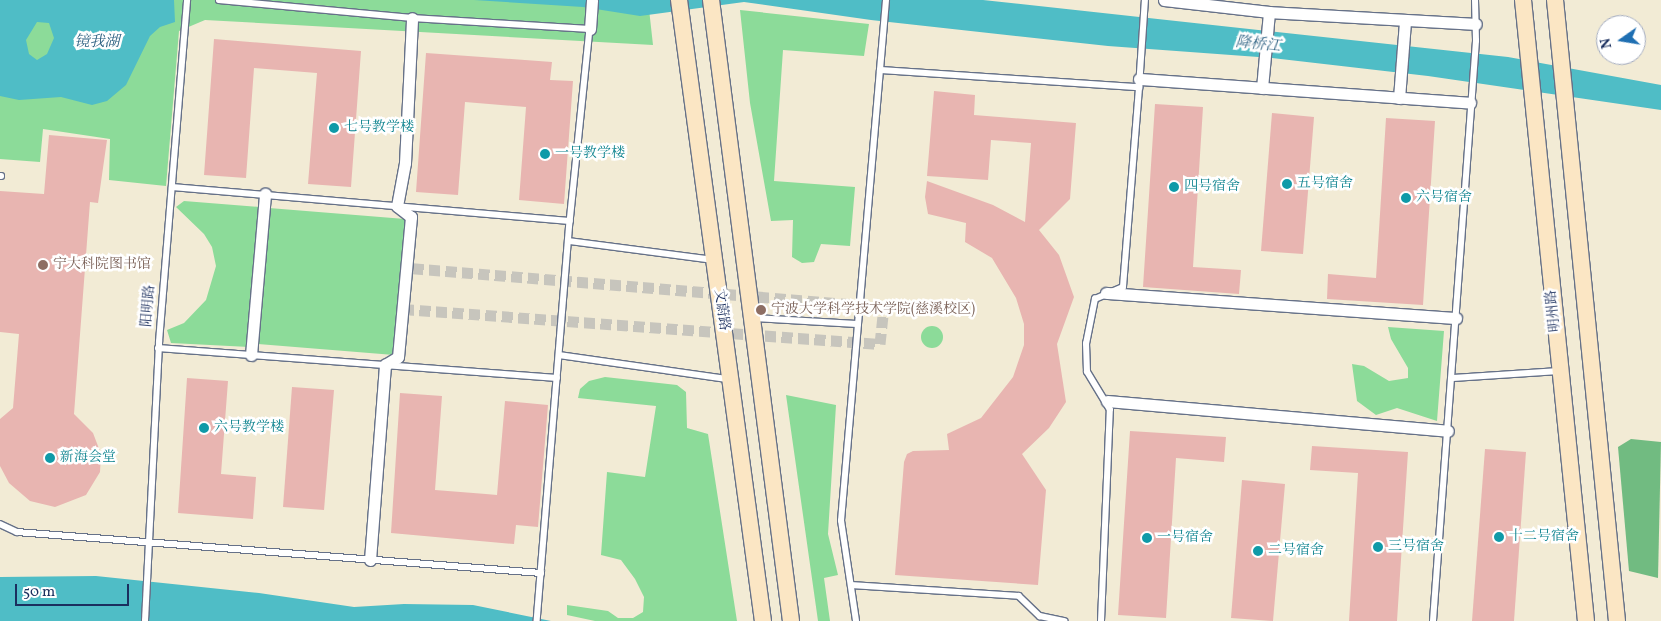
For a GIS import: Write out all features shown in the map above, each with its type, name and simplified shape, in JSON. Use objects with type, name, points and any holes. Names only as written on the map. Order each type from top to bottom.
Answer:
[{"type":"main road","points":[[711,0],[791,621]]},
{"type":"main road","name":"明州路","points":[[1523,0],[1586,621]]},
{"type":"main road","points":[[1556,0],[1617,621]]},
{"type":"main road","name":"文蔚路","points":[[680,7],[763,621]]},
{"type":"street","points":[[590,28],[592,0]]},
{"type":"street","points":[[1164,0],[1269,12],[1476,24]]},
{"type":"street","points":[[1262,88],[1269,12]]},
{"type":"street","points":[[370,560],[384,365],[398,357],[412,217],[397,206],[405,163],[412,18]]},
{"type":"street","points":[[1399,98],[1405,21]]},
{"type":"street","points":[[1139,83],[1262,88],[1470,103]]},
{"type":"street","points":[[251,355],[265,194]]},
{"type":"street","points":[[1106,293],[1456,318]]},
{"type":"street","points":[[1107,402],[1448,431]]},
{"type":"lane","name":"阳明路","points":[[145,621],[150,554],[158,348],[187,0]]},
{"type":"lane","points":[[219,0],[412,18],[590,28],[570,221],[537,621]]},
{"type":"lane","points":[[856,621],[842,520],[886,0]]},
{"type":"lane","points":[[1101,621],[1110,410],[1107,402],[1095,389],[1087,372],[1086,344],[1095,299],[1123,287],[1145,0]]},
{"type":"lane","points":[[1433,621],[1476,41],[1475,0]]},
{"type":"lane","points":[[880,70],[1139,83]]},
{"type":"lane","points":[[172,186],[570,221]]},
{"type":"lane","points":[[569,241],[714,260]]},
{"type":"lane","points":[[753,318],[858,324]]},
{"type":"lane","points":[[158,348],[557,378]]},
{"type":"lane","points":[[559,355],[730,380]]},
{"type":"lane","points":[[1452,378],[1560,371]]},
{"type":"lane","points":[[0,524],[17,532],[541,573]]},
{"type":"lane","points":[[851,585],[1019,596],[1040,616],[1064,621]]},
{"type":"green space","points":[[0,0],[648,0],[653,45],[205,20],[179,31],[166,186],[109,180],[110,139],[43,129],[40,162],[0,159]]},
{"type":"green space","points":[[740,10],[869,24],[864,56],[783,50],[774,181],[855,187],[850,246],[821,244],[814,262],[802,263],[792,257],[793,220],[771,221],[750,103]]},
{"type":"green space","points":[[184,201],[260,207],[249,347],[171,343],[167,330],[184,323],[206,300],[216,266],[212,247],[204,234],[176,207]]},
{"type":"green space","points":[[269,208],[405,219],[394,355],[258,344]]},
{"type":"green space","points":[[932,326],[940,329],[943,337],[940,345],[932,348],[924,345],[921,337],[924,329]]},
{"type":"green space","points":[[1388,327],[1444,331],[1437,421],[1397,408],[1376,415],[1357,401],[1352,364],[1364,366],[1389,381],[1408,378],[1408,368],[1391,339]]},
{"type":"green space","points":[[605,377],[677,385],[686,392],[687,428],[708,434],[737,621],[595,621],[567,615],[567,605],[608,611],[618,618],[633,618],[643,612],[644,597],[635,579],[621,560],[601,555],[607,472],[645,477],[656,406],[578,398],[580,389],[589,381]]},
{"type":"green space","points":[[786,395],[836,405],[828,534],[838,575],[824,578],[830,621],[818,621]]},
{"type":"green space","points":[[1631,439],[1661,442],[1658,578],[1629,571],[1618,447]]},
{"type":"water","name":"镜我湖","points":[[0,0],[174,0],[175,22],[160,27],[150,36],[126,85],[107,101],[92,105],[61,97],[19,100],[0,96]],"holes":[[[37,22],[49,23],[54,38],[47,54],[37,60],[29,54],[26,40]]]},
{"type":"water","name":"降桥江","points":[[474,0],[983,0],[1508,57],[1661,85],[1661,110],[1428,76],[1272,58],[1108,46],[871,20],[744,2],[640,16],[583,7]]},
{"type":"water","points":[[96,576],[259,593],[354,607],[404,604],[473,605],[551,621],[0,621],[0,577]]},
{"type":"building","points":[[214,39],[361,51],[351,187],[308,184],[317,73],[254,68],[246,178],[204,175]]},
{"type":"building","points":[[426,53],[552,62],[550,80],[573,81],[564,204],[519,200],[526,107],[465,102],[458,195],[416,192]]},
{"type":"building","points":[[934,91],[975,95],[974,115],[1076,123],[1070,199],[1039,230],[1059,255],[1074,297],[1057,344],[1066,402],[1049,428],[1022,454],[1046,490],[1038,585],[895,575],[904,462],[907,454],[913,451],[949,450],[947,434],[981,418],[1013,377],[1024,345],[1024,324],[1016,298],[992,258],[965,242],[966,223],[928,214],[925,197],[927,181],[993,205],[1025,222],[1031,143],[991,140],[988,180],[927,176]]},
{"type":"building","name":"四号宿舍","points":[[1155,104],[1203,107],[1193,267],[1241,270],[1239,294],[1143,287]]},
{"type":"building","name":"五号宿舍","points":[[1272,113],[1314,117],[1303,254],[1261,251]]},
{"type":"building","name":"六号宿舍","points":[[1386,118],[1435,121],[1423,305],[1327,299],[1328,274],[1376,278]]},
{"type":"building","points":[[49,135],[107,140],[98,203],[90,202],[74,414],[93,433],[101,454],[100,472],[86,495],[55,507],[30,501],[9,483],[0,466],[0,419],[13,408],[19,334],[0,332],[0,191],[44,194]]},
{"type":"building","name":"六号教学楼","points":[[187,378],[228,381],[221,474],[256,477],[253,519],[178,513]]},
{"type":"building","points":[[292,387],[334,390],[324,510],[283,507]]},
{"type":"building","points":[[400,393],[442,396],[435,490],[497,495],[505,401],[548,405],[538,527],[516,525],[514,544],[391,533]]},
{"type":"building","name":"一号宿舍","points":[[1130,431],[1226,437],[1224,462],[1176,458],[1166,618],[1118,615]]},
{"type":"building","name":"三号宿舍","points":[[1312,446],[1408,452],[1397,621],[1349,621],[1358,473],[1310,470]]},
{"type":"building","name":"十二号宿舍","points":[[1485,449],[1526,452],[1514,621],[1472,621]]},
{"type":"building","name":"二号宿舍","points":[[1242,480],[1285,484],[1273,621],[1231,618]]},
{"type":"tunnel","points":[[403,309],[880,344],[884,307],[407,268]]},
{"type":"place","name":"七号教学楼","points":[[334,128]]},
{"type":"place","name":"一号教学楼","points":[[545,154]]},
{"type":"place","name":"五号宿舍","points":[[1287,184]]},
{"type":"place","name":"四号宿舍","points":[[1174,187]]},
{"type":"place","name":"六号宿舍","points":[[1406,198]]},
{"type":"place","name":"宁大科院图书馆","points":[[43,265]]},
{"type":"place","name":"宁波大学科学技术学院(慈溪校区)","points":[[761,310]]},
{"type":"place","name":"六号教学楼","points":[[204,428]]},
{"type":"place","name":"新海会堂","points":[[50,458]]},
{"type":"place","name":"十二号宿舍","points":[[1499,537]]},
{"type":"place","name":"一号宿舍","points":[[1147,538]]},
{"type":"place","name":"三号宿舍","points":[[1378,547]]},
{"type":"place","name":"二号宿舍","points":[[1258,551]]}]
